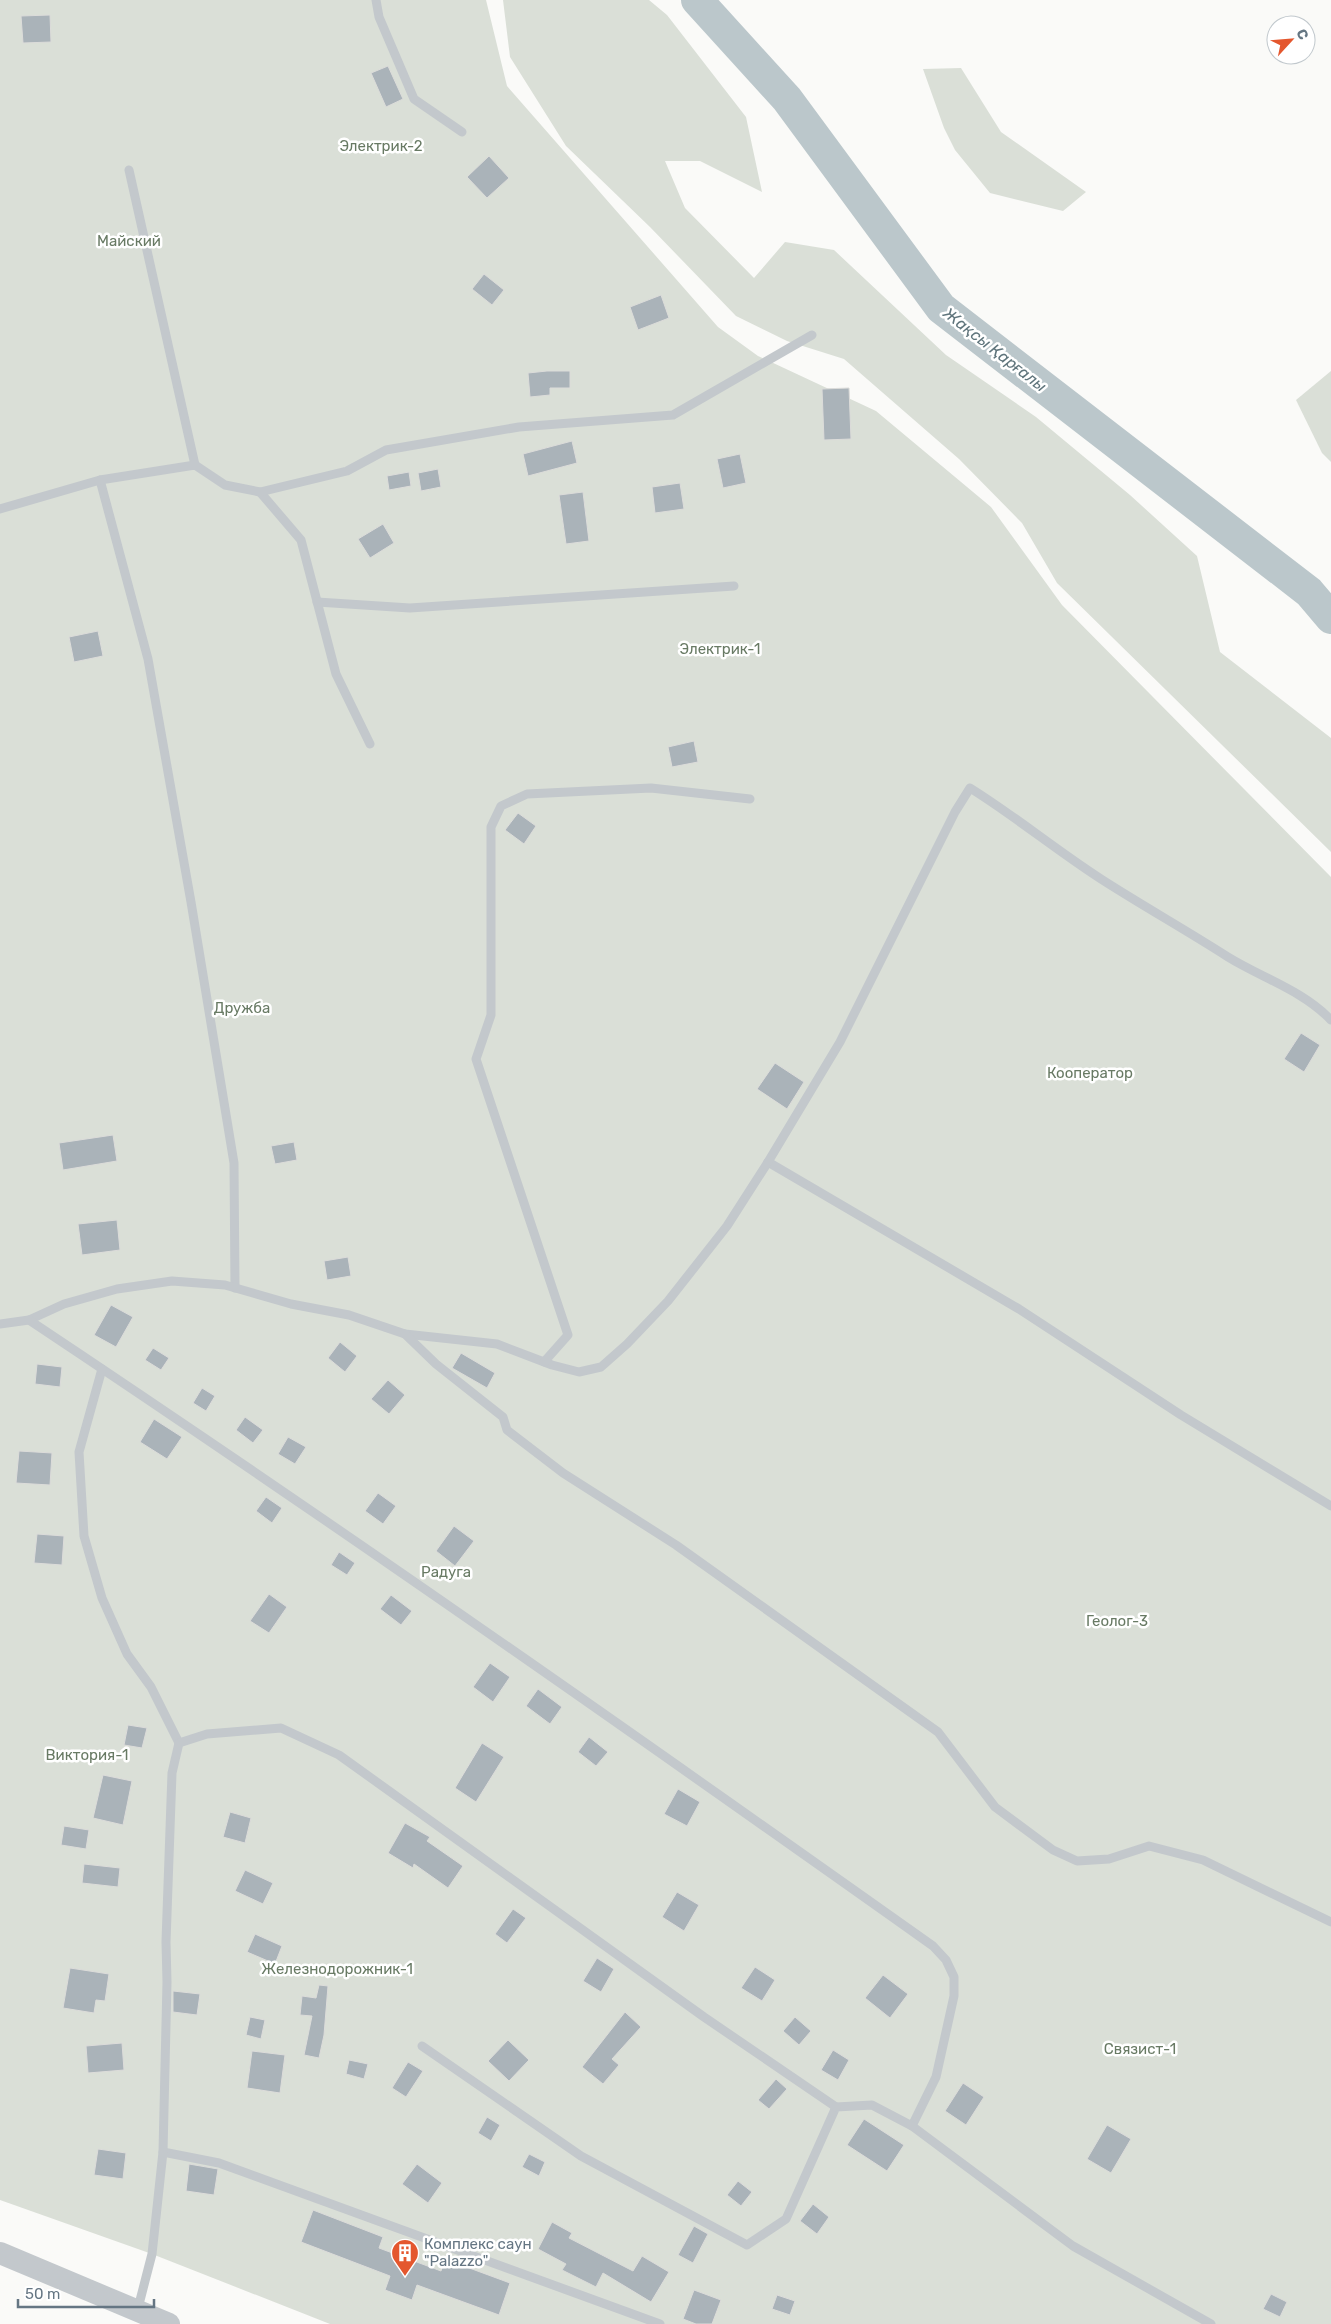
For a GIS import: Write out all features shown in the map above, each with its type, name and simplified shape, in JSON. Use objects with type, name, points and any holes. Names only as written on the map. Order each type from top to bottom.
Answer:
[{"type":"street","points":[[0,2253],[169,2324]]},
{"type":"lane","points":[[376,0],[379,17],[414,99],[462,132]]},
{"type":"lane","points":[[129,170],[195,465]]},
{"type":"lane","points":[[0,508],[100,480],[195,465],[225,485],[260,492],[347,471],[386,450],[520,426],[673,415],[812,335]]},
{"type":"lane","points":[[100,480],[148,659],[192,902],[234,1163],[235,1288]]},
{"type":"lane","points":[[260,492],[301,540],[336,674],[370,744]]},
{"type":"lane","points":[[317,602],[410,608],[734,586]]},
{"type":"lane","points":[[544,1362],[568,1335],[476,1059],[491,1014],[491,827],[501,806],[527,794],[651,788],[750,799]]},
{"type":"lane","points":[[0,1324],[29,1320],[64,1304],[117,1288],[172,1281],[225,1285],[291,1304],[349,1315],[405,1334],[497,1344],[544,1362],[579,1372],[601,1367],[627,1344],[668,1301],[727,1226],[768,1162],[840,1042],[955,812],[970,788],[1001,807],[1036,835],[1102,880],[1244,967],[1275,980],[1321,1010],[1331,1020]]},
{"type":"lane","points":[[768,1162],[1019,1309],[1189,1420],[1331,1506]]},
{"type":"lane","points":[[29,1320],[316,1513],[933,1946],[946,1960],[954,1977],[954,1996],[936,2078],[912,2126]]},
{"type":"lane","points":[[405,1334],[436,1364],[503,1417],[507,1430],[563,1473],[676,1545],[938,1732],[995,1806],[1054,1850],[1077,1861],[1109,1859],[1149,1846],[1203,1860],[1331,1922]]},
{"type":"lane","points":[[102,1369],[79,1452],[84,1536],[102,1598],[127,1654],[151,1687],[179,1743],[172,1773],[163,2152],[152,2254],[137,2312]]},
{"type":"lane","points":[[179,1743],[206,1734],[281,1728],[339,1755],[704,2017],[836,2107],[872,2105],[912,2126],[1073,2246],[1211,2324]]},
{"type":"lane","points":[[422,2046],[581,2156],[747,2245],[786,2219],[836,2107]]},
{"type":"lane","points":[[163,2152],[219,2163],[660,2324]]},
{"type":"green space","points":[[0,0],[486,0],[507,86],[718,327],[758,356],[876,411],[991,507],[1062,605],[1331,877],[1331,2324],[330,2324],[152,2254],[0,2200]]},
{"type":"green space","points":[[503,0],[649,0],[667,15],[746,117],[762,192],[700,161],[665,161],[685,208],[754,278],[785,242],[834,250],[946,355],[1036,417],[1130,495],[1197,556],[1220,652],[1331,738],[1331,852],[1057,583],[1022,523],[959,459],[844,359],[787,341],[736,316],[650,227],[566,146],[510,57]]},
{"type":"green space","points":[[961,68],[1001,132],[1086,192],[1063,211],[990,193],[955,150],[944,128],[923,69]]},
{"type":"green space","points":[[1331,371],[1331,462],[1322,453],[1296,400]]},
{"type":"building","points":[[50,15],[51,42],[23,43],[21,16]]},
{"type":"building","points":[[388,66],[403,99],[386,107],[371,73]]},
{"type":"building","points":[[489,156],[509,178],[487,198],[467,177]]},
{"type":"building","points":[[484,274],[504,290],[492,305],[472,289]]},
{"type":"building","points":[[661,295],[669,318],[638,330],[630,307]]},
{"type":"building","points":[[570,371],[570,388],[550,388],[550,395],[530,397],[528,373]]},
{"type":"building","points":[[849,388],[851,439],[824,440],[822,389]]},
{"type":"building","points":[[572,441],[577,463],[528,476],[523,454]]},
{"type":"building","points":[[740,454],[746,483],[723,488],[717,459]]},
{"type":"building","points":[[438,469],[441,487],[421,491],[418,473]]},
{"type":"building","points":[[409,472],[411,486],[389,490],[387,476]]},
{"type":"building","points":[[680,483],[684,509],[655,513],[652,487]]},
{"type":"building","points":[[583,492],[589,541],[566,544],[559,495]]},
{"type":"building","points":[[383,524],[394,543],[370,558],[358,539]]},
{"type":"building","points":[[98,631],[103,656],[74,662],[69,637]]},
{"type":"building","points":[[694,741],[698,762],[672,767],[668,747]]},
{"type":"building","points":[[518,813],[536,826],[524,844],[505,830]]},
{"type":"building","points":[[1301,1033],[1320,1045],[1304,1072],[1284,1059]]},
{"type":"building","points":[[775,1063],[804,1082],[787,1109],[757,1089]]},
{"type":"building","points":[[113,1135],[117,1161],[63,1170],[59,1143]]},
{"type":"building","points":[[294,1142],[297,1160],[275,1164],[271,1146]]},
{"type":"building","points":[[117,1220],[120,1250],[82,1255],[78,1224]]},
{"type":"building","points":[[348,1257],[351,1276],[327,1280],[324,1261]]},
{"type":"building","points":[[111,1305],[133,1317],[116,1347],[94,1335]]},
{"type":"building","points":[[340,1342],[357,1356],[345,1372],[328,1358]]},
{"type":"building","points":[[153,1348],[169,1358],[161,1370],[145,1360]]},
{"type":"building","points":[[461,1353],[495,1373],[487,1388],[452,1368]]},
{"type":"building","points":[[37,1364],[62,1367],[60,1387],[35,1384]]},
{"type":"building","points":[[388,1380],[405,1395],[389,1414],[371,1399]]},
{"type":"building","points":[[202,1388],[215,1396],[206,1411],[193,1403]]},
{"type":"building","points":[[245,1417],[263,1430],[253,1443],[236,1430]]},
{"type":"building","points":[[154,1419],[182,1437],[167,1459],[140,1442]]},
{"type":"building","points":[[288,1437],[306,1447],[295,1464],[278,1454]]},
{"type":"building","points":[[19,1451],[52,1453],[50,1485],[16,1483]]},
{"type":"building","points":[[378,1493],[396,1506],[383,1524],[365,1511]]},
{"type":"building","points":[[266,1497],[282,1508],[272,1523],[256,1511]]},
{"type":"building","points":[[454,1526],[474,1541],[455,1566],[436,1551]]},
{"type":"building","points":[[37,1534],[64,1536],[62,1565],[34,1563]]},
{"type":"building","points":[[339,1552],[355,1563],[347,1575],[331,1565]]},
{"type":"building","points":[[269,1594],[287,1607],[269,1633],[250,1621]]},
{"type":"building","points":[[391,1595],[412,1611],[401,1625],[380,1609]]},
{"type":"building","points":[[490,1663],[510,1677],[493,1702],[473,1687]]},
{"type":"building","points":[[538,1689],[562,1707],[550,1724],[526,1706]]},
{"type":"building","points":[[128,1725],[147,1728],[142,1748],[124,1745]]},
{"type":"building","points":[[589,1737],[608,1752],[596,1766],[578,1752]]},
{"type":"building","points":[[482,1743],[504,1757],[476,1802],[455,1788]]},
{"type":"building","points":[[103,1775],[132,1781],[123,1825],[93,1818]]},
{"type":"building","points":[[678,1789],[700,1802],[687,1826],[664,1814]]},
{"type":"building","points":[[230,1812],[251,1818],[245,1843],[223,1837]]},
{"type":"building","points":[[405,1823],[430,1837],[427,1841],[463,1866],[448,1888],[414,1864],[413,1868],[388,1853]]},
{"type":"building","points":[[64,1826],[89,1830],[86,1849],[61,1845]]},
{"type":"building","points":[[84,1864],[120,1868],[118,1887],[82,1883]]},
{"type":"building","points":[[245,1870],[273,1883],[263,1904],[235,1891]]},
{"type":"building","points":[[677,1892],[699,1905],[684,1931],[662,1917]]},
{"type":"building","points":[[513,1909],[526,1918],[507,1943],[495,1934]]},
{"type":"building","points":[[255,1934],[282,1946],[275,1964],[247,1952]]},
{"type":"building","points":[[597,1958],[614,1969],[601,1992],[583,1981]]},
{"type":"building","points":[[755,1967],[775,1980],[762,2001],[741,1988]]},
{"type":"building","points":[[70,1968],[109,1974],[105,2001],[96,2000],[94,2013],[63,2008]]},
{"type":"building","points":[[883,1975],[908,1994],[890,2018],[865,1998]]},
{"type":"building","points":[[319,1985],[328,1986],[324,2035],[319,2058],[304,2055],[312,2016],[300,2015],[302,1996],[316,1998]]},
{"type":"building","points":[[173,1991],[200,1994],[197,2015],[173,2012]]},
{"type":"building","points":[[625,2012],[641,2027],[612,2059],[619,2065],[603,2084],[582,2067]]},
{"type":"building","points":[[250,2017],[265,2020],[261,2039],[246,2035]]},
{"type":"building","points":[[795,2017],[811,2031],[799,2045],[783,2031]]},
{"type":"building","points":[[508,2040],[529,2060],[509,2081],[488,2061]]},
{"type":"building","points":[[122,2043],[124,2070],[88,2073],[86,2046]]},
{"type":"building","points":[[833,2050],[849,2060],[838,2080],[821,2070]]},
{"type":"building","points":[[252,2051],[285,2055],[280,2093],[247,2088]]},
{"type":"building","points":[[349,2060],[368,2064],[364,2079],[346,2074]]},
{"type":"building","points":[[408,2062],[423,2071],[406,2097],[392,2088]]},
{"type":"building","points":[[776,2079],[787,2089],[769,2109],[758,2100]]},
{"type":"building","points":[[963,2083],[984,2097],[966,2125],[945,2111]]},
{"type":"building","points":[[487,2117],[500,2125],[491,2141],[478,2133]]},
{"type":"building","points":[[864,2119],[904,2145],[887,2171],[847,2145]]},
{"type":"building","points":[[1107,2125],[1131,2139],[1111,2173],[1087,2159]]},
{"type":"building","points":[[98,2149],[126,2153],[123,2179],[94,2175]]},
{"type":"building","points":[[529,2154],[545,2162],[539,2176],[522,2167]]},
{"type":"building","points":[[189,2164],[218,2169],[214,2195],[186,2191]]},
{"type":"building","points":[[417,2164],[442,2183],[428,2203],[402,2184]]},
{"type":"building","points":[[738,2181],[752,2192],[741,2206],[727,2195]]},
{"type":"building","points":[[813,2204],[829,2217],[817,2234],[800,2221]]},
{"type":"building","points":[[313,2210],[383,2237],[379,2248],[441,2271],[445,2259],[510,2283],[499,2315],[417,2285],[412,2300],[385,2290],[390,2276],[301,2242]]},
{"type":"building","points":[[552,2222],[572,2233],[569,2238],[633,2271],[642,2256],[669,2272],[651,2302],[603,2273],[596,2287],[562,2270],[566,2264],[538,2249]]},
{"type":"building","points":[[694,2226],[708,2234],[693,2263],[678,2255]]},
{"type":"building","points":[[694,2290],[721,2300],[712,2324],[696,2324],[683,2319]]},
{"type":"building","points":[[1271,2294],[1287,2302],[1280,2317],[1263,2309]]},
{"type":"building","points":[[777,2295],[795,2301],[790,2315],[772,2309]]},
{"type":"waterway","name":"Жақсы Қарғалы","points":[[697,0],[787,99],[941,308],[1309,592],[1331,618]]},
{"type":"place","name":"Комплекс саун \"Palazzo\"","points":[[405,2277]]},
{"type":"park label","name":"Электрик-2","points":[[381,146]]},
{"type":"park label","name":"Майский","points":[[129,241]]},
{"type":"park label","name":"Электрик-1","points":[[720,649]]},
{"type":"park label","name":"Дружба","points":[[242,1008]]},
{"type":"park label","name":"Кооператор","points":[[1090,1073]]},
{"type":"park label","name":"Радуга","points":[[446,1572]]},
{"type":"park label","name":"Геолог-3","points":[[1117,1621]]},
{"type":"park label","name":"Виктория-1","points":[[87,1755]]},
{"type":"park label","name":"Железнодорожник-1","points":[[337,1969]]},
{"type":"park label","name":"Связист-1","points":[[1140,2049]]}]
